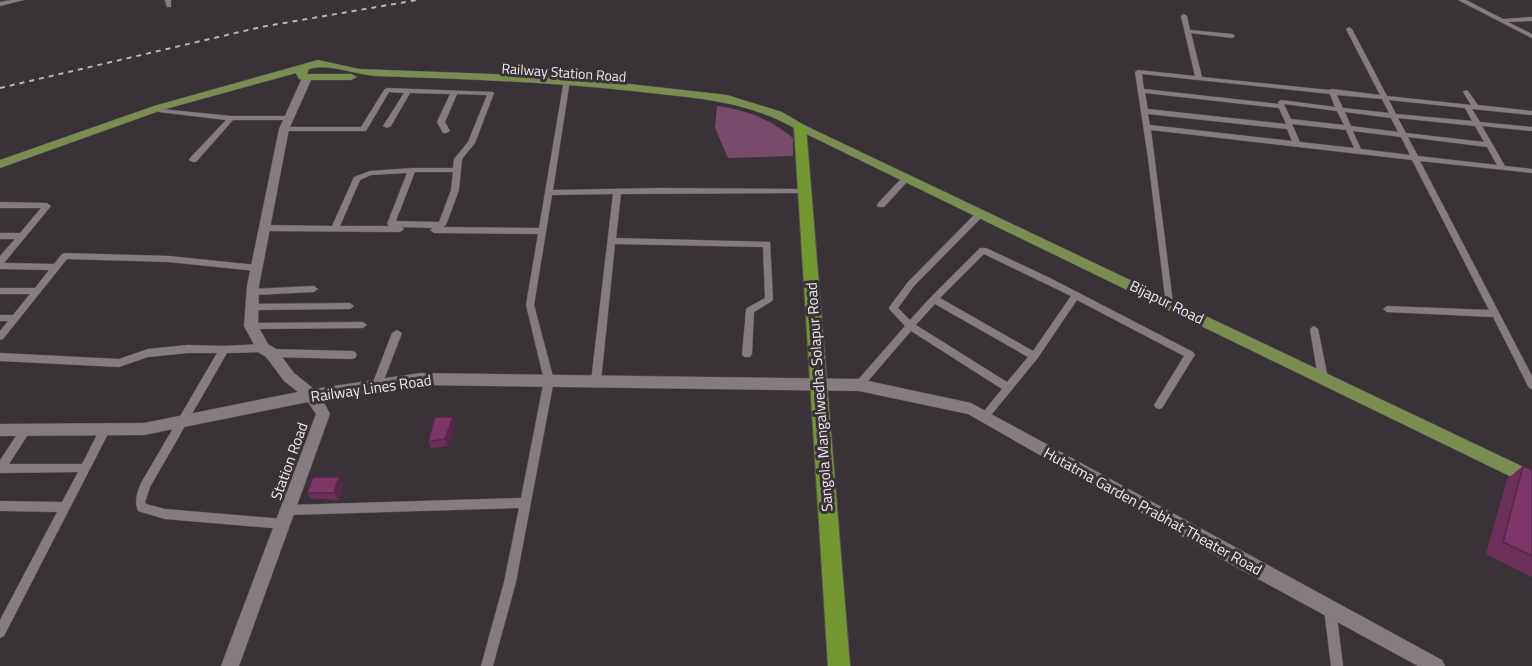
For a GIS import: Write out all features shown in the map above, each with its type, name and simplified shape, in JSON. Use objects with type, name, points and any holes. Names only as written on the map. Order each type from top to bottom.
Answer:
[{"type":"highway","name":"Sangola Mangalwedha Solapur Road","points":[[800,130],[839,666]]},
{"type":"main road","points":[[0,164],[158,108],[308,74],[322,63],[328,65],[327,71],[308,74],[274,79],[219,93],[161,111],[0,168]]},
{"type":"main road","name":"Railway Station Road","points":[[328,65],[359,72],[566,83],[661,94],[730,104],[800,130]]},
{"type":"main road","name":"Railway Station Road","points":[[308,74],[566,83]]},
{"type":"main road","points":[[800,130],[903,182],[979,215],[1532,488]]},
{"type":"main road","name":"Bijapur Road","points":[[800,130],[1169,303],[1532,479]]},
{"type":"street","points":[[3,2],[21,0]]},
{"type":"street","points":[[1461,0],[1532,36]]},
{"type":"street","points":[[1184,16],[1198,77]]},
{"type":"street","points":[[1503,20],[1532,19]]},
{"type":"street","points":[[1349,29],[1532,385]]},
{"type":"street","points":[[1187,31],[1232,36]]},
{"type":"street","points":[[1169,303],[1138,72],[1532,113]]},
{"type":"street","points":[[308,74],[286,124],[256,268],[251,326],[267,351],[289,377],[312,395]]},
{"type":"street","points":[[487,666],[510,582],[549,380],[530,305],[566,83]]},
{"type":"street","points":[[1274,85],[1297,144]]},
{"type":"street","points":[[161,111],[286,124],[363,129],[387,90],[491,93],[471,143],[458,159],[455,190],[442,225],[391,224],[412,170]]},
{"type":"street","points":[[387,126],[408,91]]},
{"type":"street","points":[[1141,91],[1340,108],[1395,116],[1532,129]]},
{"type":"street","points":[[1332,91],[1358,150]]},
{"type":"street","points":[[446,131],[441,122],[454,92]]},
{"type":"street","points":[[1466,92],[1478,124],[1503,168]]},
{"type":"street","points":[[1144,111],[1349,128],[1490,145]]},
{"type":"street","points":[[193,160],[231,118]]},
{"type":"street","points":[[1147,127],[1532,171]]},
{"type":"street","points":[[335,228],[357,178],[370,172],[457,170]]},
{"type":"street","points":[[881,205],[903,182]]},
{"type":"street","points":[[596,381],[616,191]]},
{"type":"street","points":[[549,193],[805,191]]},
{"type":"street","points":[[0,205],[47,206],[0,264]]},
{"type":"street","points":[[979,215],[911,284],[893,308],[910,326],[1008,388]]},
{"type":"street","points":[[264,228],[541,231]]},
{"type":"street","points":[[0,236],[22,236]]},
{"type":"street","points":[[611,241],[767,244],[769,299],[750,310],[747,354]]},
{"type":"street","points":[[859,385],[934,298],[983,250],[1076,295],[1190,355],[1159,405]]},
{"type":"street","points":[[0,337],[65,256],[169,260],[256,268]]},
{"type":"street","points":[[0,264],[56,267]]},
{"type":"street","points":[[252,299],[314,290]]},
{"type":"street","points":[[0,291],[37,291]]},
{"type":"street","points":[[984,417],[1034,356],[1076,295]]},
{"type":"street","points":[[934,298],[1034,356]]},
{"type":"street","points":[[252,299],[350,306]]},
{"type":"street","points":[[1387,309],[1495,314]]},
{"type":"street","points":[[0,318],[15,318]]},
{"type":"street","points":[[251,326],[363,325]]},
{"type":"street","points":[[1314,329],[1323,378]]},
{"type":"street","points":[[377,385],[397,333]]},
{"type":"street","points":[[0,357],[119,363],[148,353],[188,349],[352,355]]},
{"type":"street","points":[[224,350],[145,486],[140,502],[142,508],[165,514],[283,524]]},
{"type":"street","name":"Railway Lines Road","points":[[0,430],[144,429],[183,423],[312,395],[420,379],[859,385]]},
{"type":"street","name":"Hutatma Garden Prabhat Theater Road","points":[[859,385],[962,407],[984,417],[1436,666]]},
{"type":"street","name":"Station Road","points":[[230,666],[323,414],[312,395]]},
{"type":"street","points":[[0,468],[26,430]]},
{"type":"street","points":[[0,632],[105,430]]},
{"type":"street","points":[[0,468],[85,468]]},
{"type":"street","points":[[289,510],[526,503]]},
{"type":"street","points":[[0,506],[65,507]]},
{"type":"street","points":[[1330,609],[1337,666]]},
{"type":"shaded area","points":[[717,106],[757,116],[776,126],[793,138],[793,156],[728,158],[715,128]]},
{"type":"building","points":[[435,417],[453,417],[445,439],[428,442]]},
{"type":"building","points":[[1523,466],[1532,470],[1532,556],[1503,542]]},
{"type":"building","points":[[313,477],[339,477],[334,493],[307,493]]},
{"type":"railway","points":[[0,88],[261,27],[417,0]]}]
